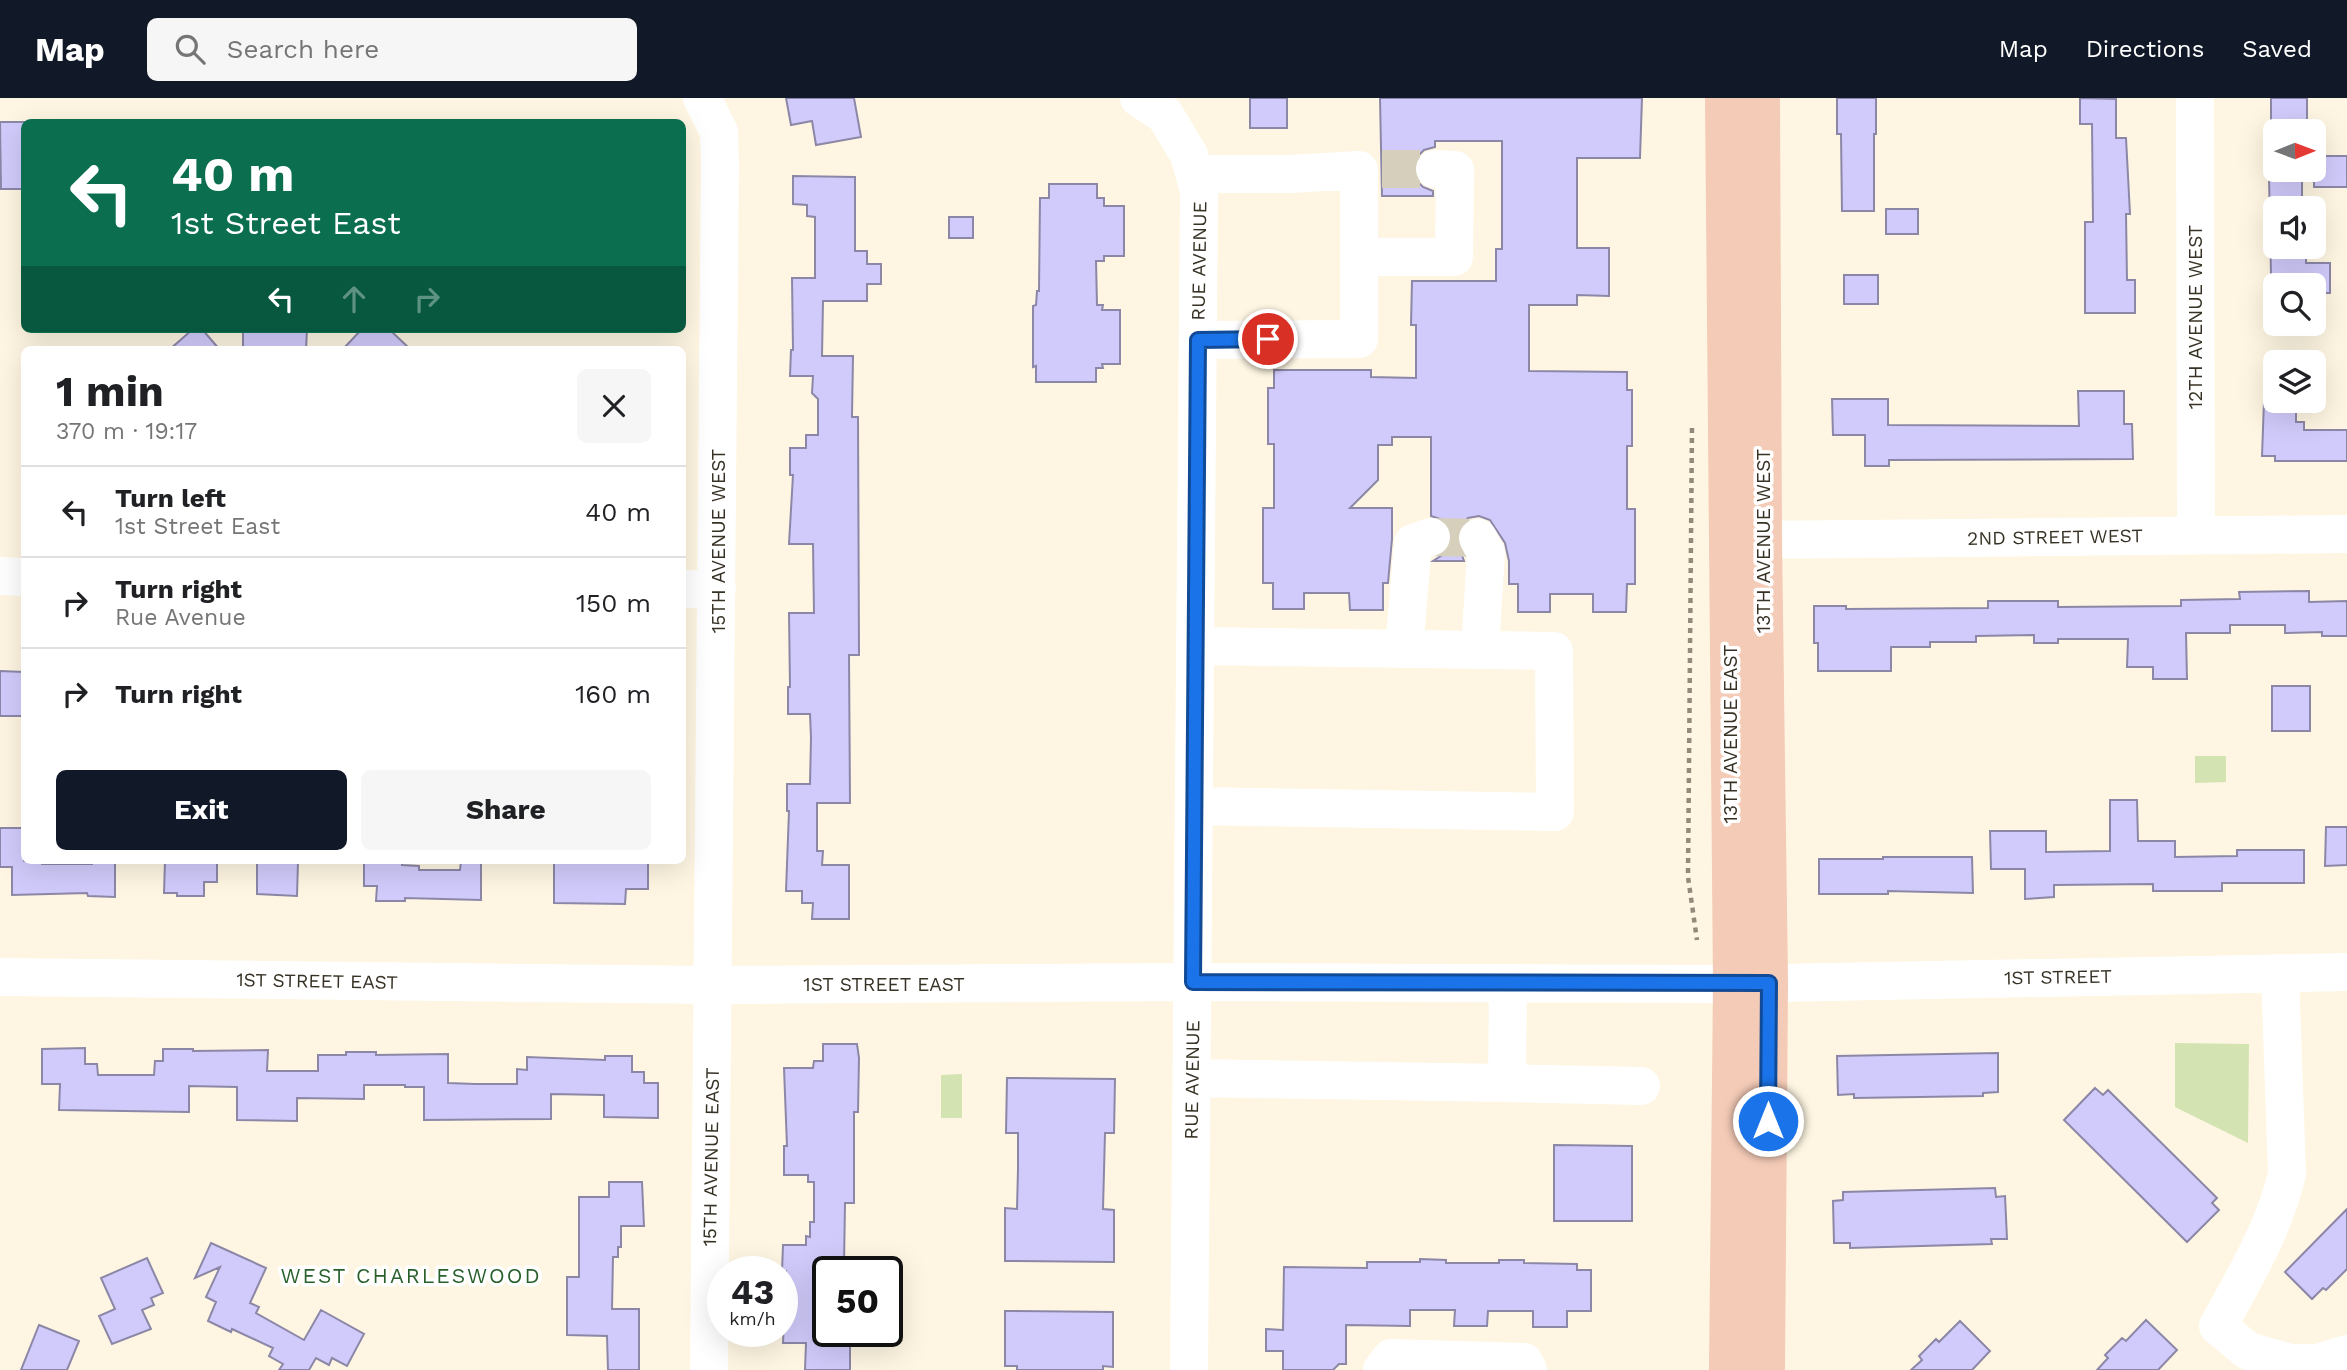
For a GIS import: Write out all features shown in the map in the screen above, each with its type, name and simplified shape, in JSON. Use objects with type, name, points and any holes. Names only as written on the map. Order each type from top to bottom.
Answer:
[{"type":"main road","name":"13TH AVENUE EAST","points":[[1724,98],[1732,984],[1728,1370]]},
{"type":"main road","name":"13TH AVENUE WEST","points":[[1761,98],[1769,983]]},
{"type":"main road","points":[[1766,1370],[1769,983]]},
{"type":"street","name":"RUE AVENUE","points":[[1139,98],[1165,115],[1189,155],[1199,191],[1189,1370]]},
{"type":"street","name":"12TH AVENUE WEST","points":[[2195,98],[2196,535]]},
{"type":"street","name":"15TH AVENUE WEST","points":[[702,99],[719,132],[720,163],[700,589],[713,985]]},
{"type":"street","points":[[1195,174],[1290,174],[1371,169],[1359,257],[1359,339],[1198,340]]},
{"type":"street","points":[[1359,257],[1454,257],[1455,170],[1435,169]]},
{"type":"street","name":"2ND STREET WEST","points":[[1763,540],[2347,534]]},
{"type":"street","points":[[1404,649],[1413,543],[1431,537]]},
{"type":"street","points":[[1478,538],[1486,552],[1480,650]]},
{"type":"street","points":[[0,576],[21,577]]},
{"type":"street","points":[[1194,806],[1555,812],[1554,651],[1195,646]]},
{"type":"street","name":"1ST STREET","points":[[1769,983],[2347,972]]},
{"type":"street","points":[[2280,973],[2287,1174],[2279,1205],[2256,1256],[2218,1326],[2248,1351],[2291,1363],[2327,1362]]},
{"type":"street","name":"1ST STREET EAST","points":[[0,977],[713,985],[1769,983]]},
{"type":"street","points":[[1507,1083],[1508,984]]},
{"type":"street","name":"15TH AVENUE EAST","points":[[709,1370],[713,985]]},
{"type":"street","points":[[1192,1078],[1641,1086]]},
{"type":"street","points":[[1382,1370],[1391,1358],[1524,1362],[1528,1370]]},
{"type":"path","points":[[1692,425],[1688,877],[1698,945]]},
{"type":"green space","points":[[2195,756],[2226,756],[2226,782],[2195,783]]},
{"type":"green space","points":[[2175,1043],[2249,1044],[2248,1143],[2175,1107]]},
{"type":"green space","points":[[962,1074],[962,1118],[941,1118],[941,1075]]},
{"type":"building","points":[[786,98],[854,98],[861,137],[816,145],[812,121],[791,125]]},
{"type":"building","points":[[1250,98],[1287,98],[1287,128],[1250,128]]},
{"type":"building","points":[[1380,98],[1642,98],[1640,158],[1577,158],[1577,248],[1609,248],[1609,296],[1577,295],[1577,305],[1529,305],[1529,371],[1627,372],[1627,390],[1632,390],[1632,446],[1627,446],[1627,509],[1635,509],[1635,584],[1627,584],[1626,612],[1593,612],[1593,594],[1550,594],[1550,612],[1518,612],[1518,584],[1509,584],[1509,561],[1505,543],[1490,520],[1479,516],[1468,518],[1459,527],[1456,538],[1464,561],[1433,561],[1447,552],[1452,541],[1452,531],[1446,521],[1431,516],[1431,437],[1392,437],[1392,445],[1378,445],[1378,480],[1350,508],[1392,508],[1392,539],[1388,583],[1383,583],[1383,610],[1350,610],[1349,593],[1304,593],[1304,609],[1273,609],[1273,583],[1263,583],[1263,508],[1274,508],[1274,444],[1268,444],[1268,388],[1274,388],[1274,370],[1371,370],[1371,377],[1416,378],[1416,325],[1411,325],[1412,281],[1496,281],[1496,249],[1502,249],[1502,141],[1435,141],[1435,147],[1424,150],[1417,157],[1413,169],[1416,180],[1433,191],[1433,196],[1382,196]]},
{"type":"building","points":[[1837,98],[1876,98],[1874,211],[1842,211],[1841,134],[1837,134]]},
{"type":"building","points":[[2080,98],[2116,99],[2116,138],[2126,138],[2130,214],[2126,214],[2127,280],[2135,280],[2135,313],[2085,313],[2085,222],[2093,222],[2092,124],[2080,124]]},
{"type":"building","points":[[2271,98],[2307,98],[2307,119],[2271,119]]},
{"type":"building","points":[[0,122],[21,122],[21,189],[1,189]]},
{"type":"building","points":[[2326,156],[2347,156],[2347,187],[2314,187],[2314,182],[2326,182]]},
{"type":"building","points":[[793,176],[855,177],[855,251],[867,251],[867,264],[881,264],[881,284],[867,284],[867,301],[823,301],[822,356],[853,356],[852,417],[858,417],[859,655],[849,655],[850,803],[817,803],[817,851],[823,851],[822,865],[849,865],[849,919],[812,919],[813,903],[802,903],[802,891],[786,891],[789,811],[787,784],[810,784],[811,738],[810,714],[788,714],[789,613],[814,613],[813,544],[789,544],[793,475],[790,475],[790,448],[806,448],[806,435],[818,435],[818,399],[812,393],[813,376],[790,376],[793,350],[792,278],[815,278],[815,217],[807,216],[807,205],[793,204]]},
{"type":"building","points":[[2269,182],[2302,182],[2302,196],[2269,196]]},
{"type":"building","points":[[1049,184],[1097,184],[1097,198],[1104,198],[1104,206],[1124,206],[1124,256],[1104,256],[1104,261],[1096,261],[1097,305],[1103,305],[1102,310],[1120,310],[1120,364],[1102,364],[1103,368],[1096,368],[1096,382],[1036,382],[1036,366],[1033,367],[1033,306],[1036,305],[1039,291],[1040,198],[1049,198]]},
{"type":"building","points":[[1886,209],[1918,209],[1918,234],[1886,234]]},
{"type":"building","points":[[949,217],[973,217],[973,238],[949,238]]},
{"type":"building","points":[[2271,259],[2306,259],[2306,263],[2330,263],[2330,293],[2326,293],[2326,273],[2271,273]]},
{"type":"building","points":[[1844,275],[1878,275],[1878,304],[1844,304]]},
{"type":"building","points":[[188,333],[205,333],[217,346],[174,346]]},
{"type":"building","points":[[243,333],[307,333],[306,346],[243,346]]},
{"type":"building","points":[[358,333],[393,333],[407,346],[346,346]]},
{"type":"building","points":[[2078,391],[2124,391],[2124,424],[2132,424],[2133,459],[1889,460],[1889,466],[1865,466],[1865,435],[1833,435],[1832,399],[1888,399],[1888,425],[2079,426]]},
{"type":"building","points":[[2264,413],[2296,413],[2296,422],[2304,422],[2304,430],[2347,430],[2347,461],[2275,461],[2275,456],[2262,456]]},
{"type":"building","points":[[2309,591],[2309,602],[2347,601],[2347,636],[2322,636],[2322,632],[2285,633],[2285,625],[2230,625],[2230,633],[2186,633],[2187,679],[2153,679],[2153,667],[2127,667],[2128,639],[2058,639],[2058,643],[2034,643],[2034,635],[1976,636],[1976,642],[1930,642],[1930,647],[1891,647],[1891,671],[1818,671],[1818,643],[1814,643],[1814,606],[1846,606],[1846,609],[1988,608],[1988,601],[2058,601],[2058,607],[2181,606],[2181,600],[2240,599],[2239,592]]},
{"type":"building","points":[[0,671],[21,672],[21,716],[0,716]]},
{"type":"building","points":[[2272,686],[2310,686],[2310,731],[2272,731]]},
{"type":"building","points":[[2110,800],[2137,800],[2138,841],[2175,841],[2175,857],[2237,856],[2237,850],[2304,850],[2304,883],[2222,883],[2222,891],[2153,891],[2153,884],[2054,885],[2054,897],[2025,899],[2025,869],[1991,869],[1990,831],[2046,831],[2046,852],[2110,851]]},
{"type":"building","points":[[2326,827],[2347,827],[2347,865],[2325,866]]},
{"type":"building","points":[[0,828],[21,828],[21,864],[115,864],[115,897],[88,896],[87,893],[12,895],[12,867],[0,867]]},
{"type":"building","points":[[1972,857],[1973,893],[1888,891],[1888,894],[1819,894],[1819,859]]},
{"type":"building","points":[[165,864],[217,864],[217,882],[204,882],[204,896],[164,893]]},
{"type":"building","points":[[257,864],[298,864],[297,896],[257,894]]},
{"type":"building","points":[[364,864],[402,864],[419,866],[419,870],[460,870],[461,864],[481,864],[481,900],[405,898],[405,901],[376,901],[377,886],[364,886]]},
{"type":"building","points":[[554,864],[648,864],[648,889],[626,889],[625,904],[554,903]]},
{"type":"building","points":[[823,1044],[857,1044],[858,1112],[854,1112],[854,1203],[845,1203],[844,1256],[812,1256],[812,1347],[850,1347],[850,1370],[805,1370],[806,1343],[798,1343],[798,1256],[783,1256],[783,1245],[806,1245],[806,1236],[810,1237],[810,1222],[814,1222],[814,1182],[808,1182],[808,1175],[784,1175],[784,1146],[787,1146],[784,1068],[813,1068],[814,1061],[823,1061]]},
{"type":"building","points":[[85,1048],[85,1064],[97,1064],[98,1075],[154,1075],[155,1061],[163,1061],[163,1049],[268,1050],[267,1071],[318,1071],[318,1055],[346,1055],[346,1052],[376,1052],[376,1055],[448,1054],[448,1083],[475,1084],[517,1084],[517,1069],[527,1070],[527,1057],[605,1060],[605,1056],[632,1056],[632,1072],[644,1072],[644,1083],[658,1083],[658,1118],[604,1117],[604,1095],[551,1094],[551,1119],[424,1120],[424,1087],[405,1085],[364,1085],[364,1099],[297,1098],[297,1121],[237,1120],[237,1087],[189,1086],[189,1112],[59,1110],[60,1084],[42,1084],[42,1049]]},
{"type":"building","points":[[1998,1053],[1998,1092],[1983,1093],[1983,1096],[1854,1098],[1854,1094],[1838,1095],[1837,1056]]},
{"type":"building","points":[[1007,1078],[1115,1079],[1114,1133],[1105,1133],[1103,1209],[1114,1210],[1114,1262],[1005,1261],[1005,1208],[1017,1209],[1018,1169],[1018,1133],[1006,1133]]},
{"type":"building","points":[[2095,1088],[2103,1095],[2108,1090],[2217,1198],[2212,1203],[2219,1210],[2187,1242],[2064,1120]]},
{"type":"building","points":[[1554,1145],[1632,1146],[1632,1221],[1554,1221]]},
{"type":"building","points":[[609,1182],[642,1182],[644,1226],[621,1226],[621,1247],[618,1247],[618,1257],[613,1257],[612,1309],[639,1309],[639,1370],[608,1370],[607,1336],[567,1335],[567,1277],[579,1277],[579,1197],[609,1197]]},
{"type":"building","points":[[1995,1188],[1996,1197],[2005,1196],[2007,1239],[1991,1239],[1992,1244],[1850,1248],[1850,1243],[1834,1243],[1833,1201],[1843,1200],[1843,1192]]},
{"type":"building","points":[[2347,1209],[2347,1269],[2326,1290],[2323,1288],[2312,1299],[2285,1272]]},
{"type":"building","points":[[211,1243],[266,1268],[250,1303],[259,1307],[256,1313],[304,1340],[321,1310],[364,1334],[347,1366],[332,1358],[329,1365],[316,1358],[309,1370],[279,1370],[283,1364],[269,1356],[273,1348],[208,1321],[216,1302],[206,1297],[220,1267],[195,1278]]},
{"type":"building","points":[[147,1258],[163,1293],[151,1298],[154,1305],[142,1310],[151,1329],[112,1344],[99,1316],[115,1309],[101,1278]]},
{"type":"building","points":[[1420,1259],[1446,1260],[1446,1263],[1524,1260],[1524,1263],[1577,1264],[1577,1270],[1591,1270],[1591,1311],[1567,1311],[1567,1327],[1533,1327],[1533,1311],[1488,1311],[1487,1326],[1454,1326],[1455,1310],[1410,1310],[1410,1326],[1346,1325],[1346,1364],[1339,1364],[1333,1370],[1283,1370],[1283,1351],[1266,1351],[1266,1329],[1283,1330],[1284,1267],[1367,1268],[1367,1262],[1420,1262]]},
{"type":"building","points":[[1005,1311],[1113,1312],[1113,1367],[1103,1366],[1103,1370],[1017,1370],[1017,1366],[1005,1366]]},
{"type":"building","points":[[2146,1320],[2177,1350],[2158,1370],[2097,1370],[2108,1358],[2105,1355],[2122,1338],[2126,1341]]},
{"type":"building","points":[[1960,1321],[1990,1351],[1972,1370],[1911,1370],[1922,1360],[1919,1356],[1936,1339],[1939,1342]]},
{"type":"building","points":[[39,1325],[79,1341],[67,1370],[21,1370]]},
{"type":"tunnel","points":[[1382,169],[1435,169]]},
{"type":"tunnel","points":[[1431,537],[1478,538]]},
{"type":"district","name":"WEST CHARLESWOOD","points":[[411,1275]]},
{"type":"route","points":[[1268,339],[1198,340],[1193,982],[1769,983],[1768,1121]]}]
